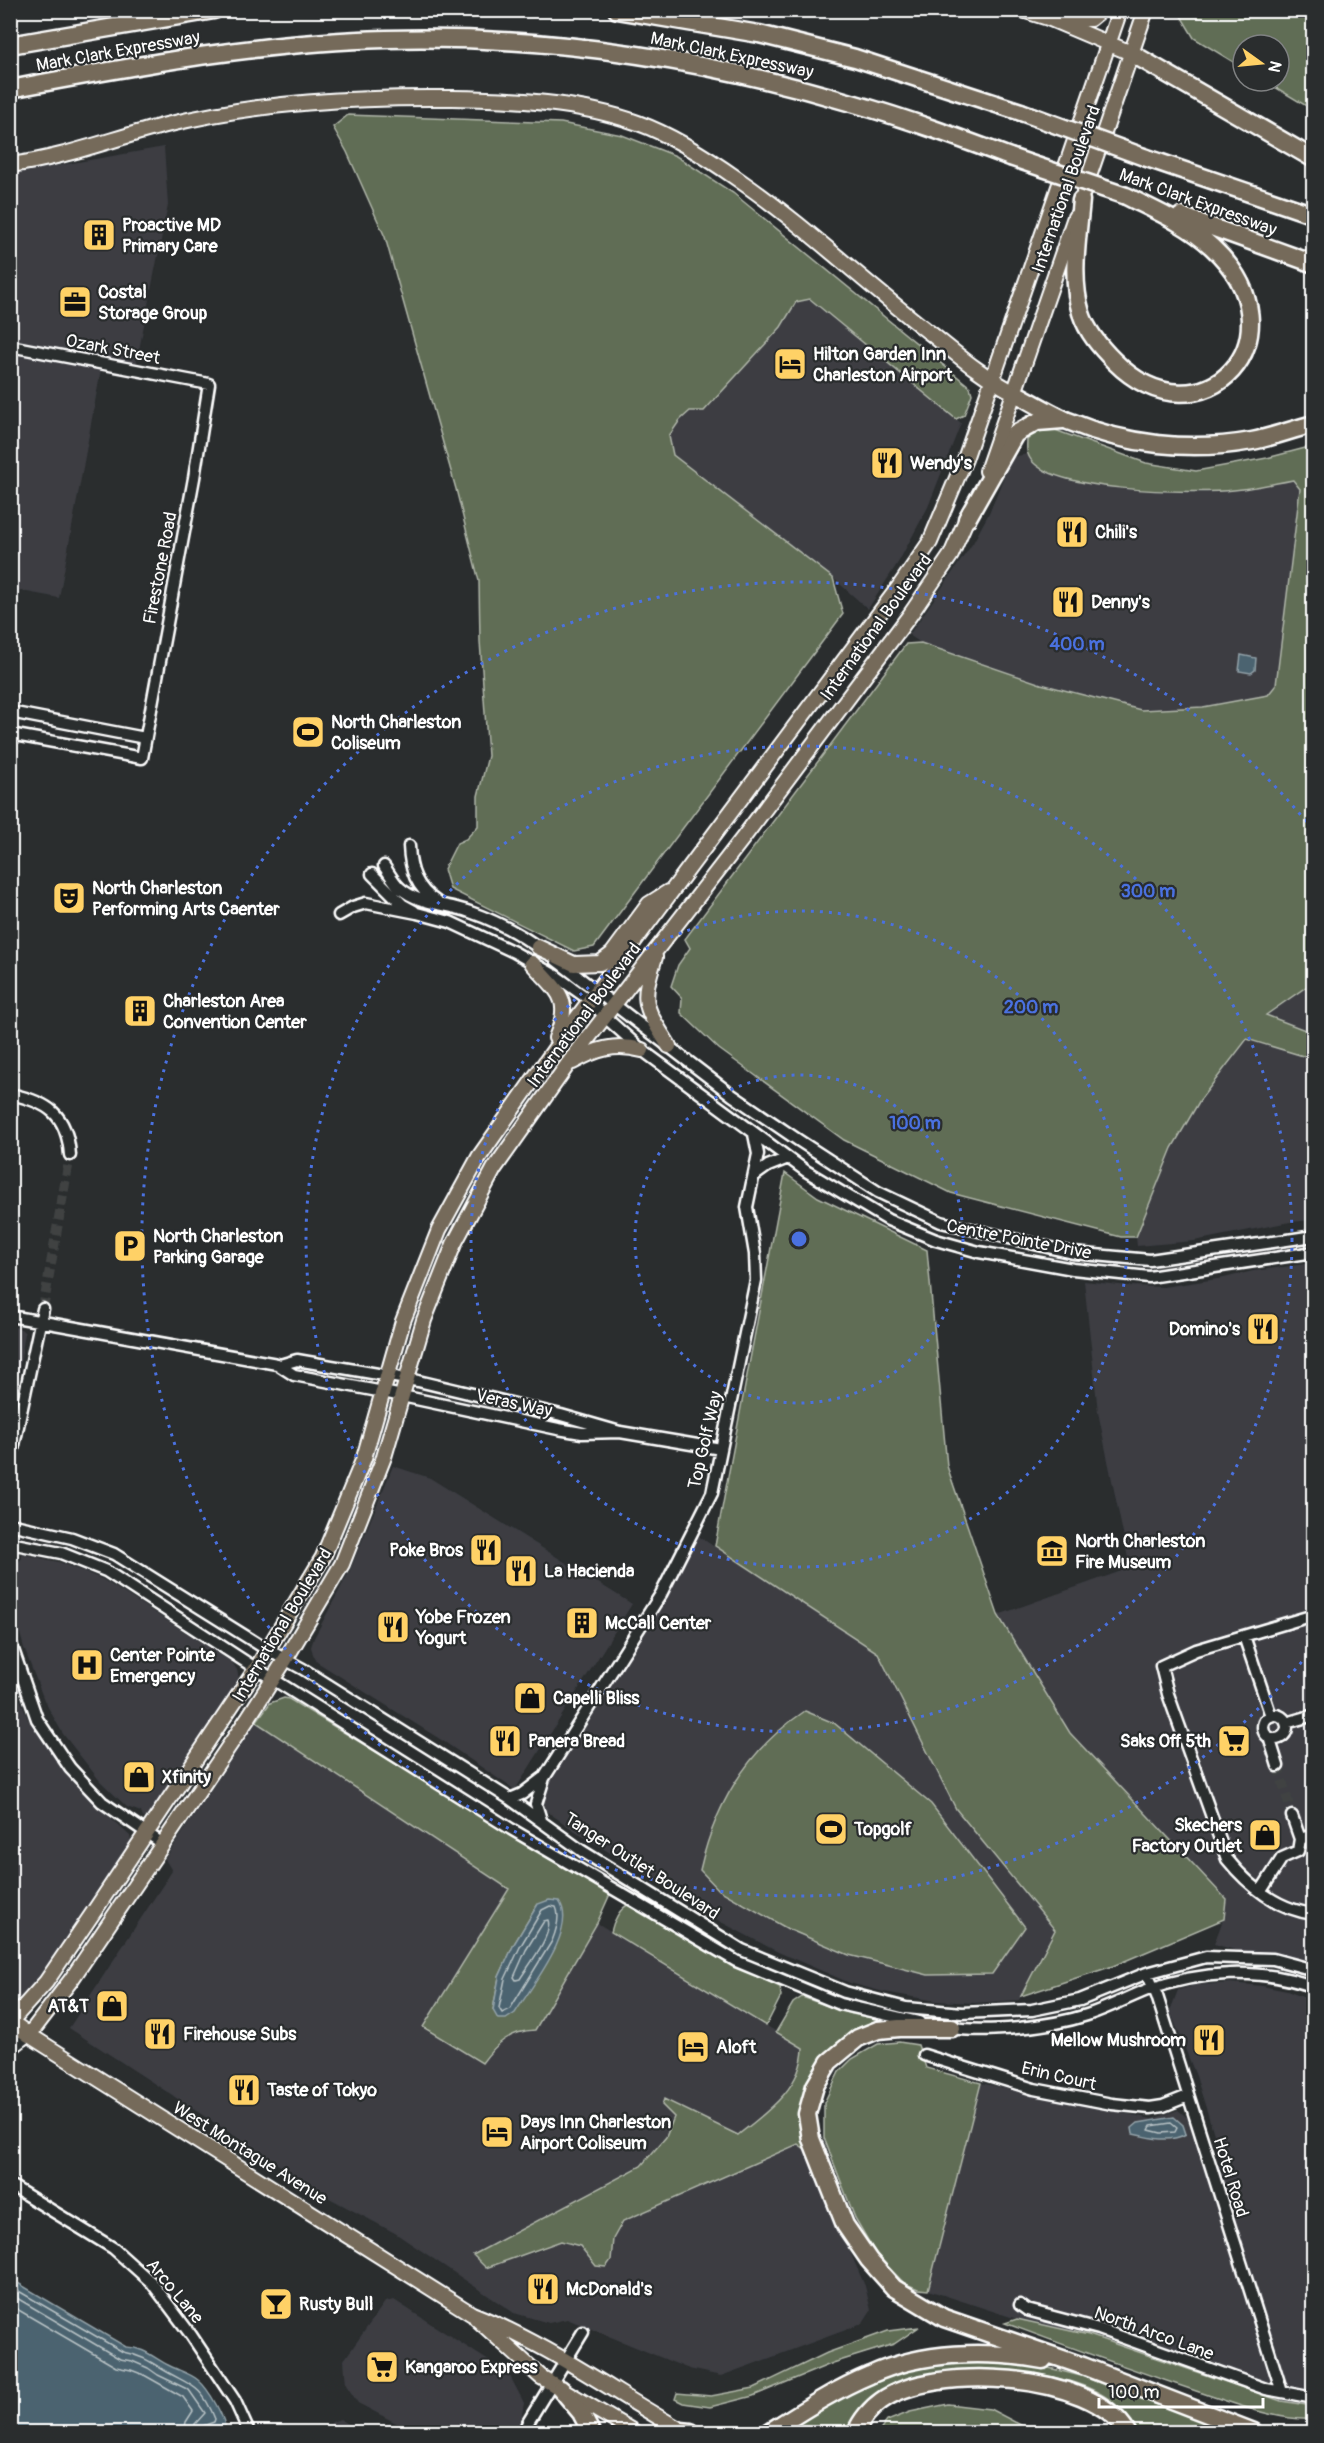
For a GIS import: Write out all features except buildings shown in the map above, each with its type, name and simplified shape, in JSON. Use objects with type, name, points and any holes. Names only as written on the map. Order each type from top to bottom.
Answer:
[{"type":"highway","name":"Mark Clark Expressway","points":[[10,45],[214,10]]},
{"type":"highway","name":"Mark Clark Expressway","points":[[617,10],[759,34],[855,58],[1021,112],[1314,215]]},
{"type":"highway","name":"Mark Clark Expressway","points":[[13,88],[268,48],[383,39],[507,42],[627,53],[757,79],[898,116],[1314,264]]},
{"type":"highway","points":[[1131,53],[1314,159]]},
{"type":"highway","points":[[1081,200],[1075,281],[1081,311],[1100,346],[1130,375],[1160,389],[1187,393],[1211,387],[1231,372],[1246,351],[1251,327],[1250,314],[1241,286],[1224,260],[1197,235],[1181,223],[1126,196]]},
{"type":"highway","points":[[1015,393],[1067,420],[1123,438],[1180,446],[1254,441],[1314,424]]},
{"type":"highway","points":[[967,519],[1015,434],[1037,422],[1067,420]]},
{"type":"highway","points":[[952,2028],[878,2030],[858,2038],[829,2062],[815,2086],[807,2114],[811,2139],[845,2225],[868,2260],[894,2288],[944,2318],[1083,2366],[1254,2433]]},
{"type":"highway","points":[[769,2433],[804,2409],[872,2373],[919,2360],[953,2354],[1000,2355],[1041,2360],[1105,2376]]},
{"type":"highway","points":[[856,2433],[868,2412],[895,2393],[928,2384],[990,2378],[1012,2379],[1075,2393],[1103,2406],[1115,2416],[1126,2433]]},
{"type":"highway","points":[[556,2386],[581,2414],[591,2433]]},
{"type":"main road","points":[[1022,10],[1110,42],[1131,53]]},
{"type":"main road","points":[[1048,18],[1072,21],[1090,20],[1101,10]]},
{"type":"main road","name":"International Boulevard","points":[[11,2021],[46,1982],[146,1834],[256,1669],[323,1557],[364,1458],[403,1321],[439,1230],[479,1157],[548,1058],[899,587],[930,542],[965,459],[993,382],[1120,10]]},
{"type":"main road","name":"International Boulevard","points":[[29,2035],[59,1998],[273,1679],[342,1564],[384,1457],[424,1320],[454,1244],[494,1169],[568,1064],[814,743],[920,602],[951,555],[995,451],[1146,10]]},
{"type":"main road","points":[[10,165],[36,161],[166,125],[245,109],[395,98],[498,99],[576,106],[638,123],[688,146],[732,175],[794,222],[882,296],[993,382],[1015,393]]},
{"type":"main road","points":[[538,947],[574,964],[600,963],[612,954],[649,904],[675,888]]},
{"type":"main road","points":[[657,949],[646,986],[645,999],[650,1016],[669,1046]]},
{"type":"main road","points":[[532,963],[558,992],[564,1004],[563,1023],[548,1058]]},
{"type":"main road","points":[[568,1064],[605,1047],[620,1046],[642,1050]]},
{"type":"main road","name":"West Montague Avenue","points":[[11,2021],[29,2035],[472,2314],[497,2324],[685,2432]]},
{"type":"main road","name":"West Montague Avenue","points":[[472,2314],[531,2369],[634,2433]]},
{"type":"street","name":"Ozark Street","points":[[10,346],[209,384]]},
{"type":"street","name":"Firestone Road","points":[[10,734],[142,758],[194,478],[209,384]]},
{"type":"street","points":[[10,712],[146,738]]},
{"type":"street","points":[[409,846],[410,864],[417,883],[427,895],[440,904]]},
{"type":"street","points":[[384,866],[399,888],[412,896],[456,907],[493,921],[538,947],[594,997]]},
{"type":"street","points":[[372,874],[403,905],[417,913]]},
{"type":"street","points":[[339,915],[366,903],[450,922],[477,933],[594,997]]},
{"type":"street","name":"Centre Pointe Drive","points":[[594,997],[614,1005],[732,1095],[825,1158],[906,1207],[941,1222],[1073,1253],[1150,1260],[1314,1236]]},
{"type":"street","name":"Centre Pointe Drive","points":[[594,997],[605,1017],[642,1050],[754,1134],[844,1195],[888,1220],[936,1240],[979,1252],[1073,1269],[1149,1277],[1314,1252]]},
{"type":"street","points":[[10,1094],[33,1099],[50,1108],[62,1122],[69,1142],[70,1155]]},
{"type":"street","name":"Top Golf Way","points":[[541,1820],[536,1804],[544,1778],[661,1594],[712,1493],[756,1280],[755,1254],[747,1207],[758,1154],[754,1134]]},
{"type":"street","points":[[754,1176],[768,1166],[788,1158]]},
{"type":"street","points":[[10,1464],[42,1309]]},
{"type":"street","points":[[10,1316],[280,1365]]},
{"type":"street","name":"Veras Way","points":[[280,1365],[297,1360],[387,1376],[550,1413],[620,1432],[721,1449]]},
{"type":"street","name":"Veras Way","points":[[280,1365],[294,1375],[574,1432],[620,1432]]},
{"type":"street","name":"Tanger Outlet Boulevard","points":[[10,1524],[72,1538],[114,1554],[266,1649],[303,1668],[510,1799],[582,1851],[742,1950],[855,1995],[906,2008],[962,2013],[1032,2010],[1080,2000],[1147,1973],[1206,1957],[1273,1959],[1314,1970]]},
{"type":"street","name":"Tanger Outlet Boulevard","points":[[10,1543],[61,1553],[106,1571],[256,1669],[511,1829],[736,1961],[840,2004],[887,2016],[966,2030],[1031,2026],[1086,2015],[1154,1988],[1207,1974],[1272,1976],[1314,1988]]},
{"type":"street","points":[[1314,1614],[1196,1650],[1161,1666],[1168,1694],[1227,1858],[1242,1878],[1283,1906],[1314,1914]]},
{"type":"street","points":[[1244,1636],[1271,1716]]},
{"type":"street","points":[[10,1641],[37,1719],[70,1768],[102,1802],[163,1844]]},
{"type":"street","points":[[1286,1723],[1314,1715]]},
{"type":"street","points":[[1269,1737],[1276,1739],[1283,1736],[1287,1730],[1286,1723],[1280,1716],[1271,1716],[1263,1724],[1278,1766]]},
{"type":"street","name":"Top Golf Way","points":[[510,1799],[522,1794],[544,1778]]},
{"type":"street","points":[[1261,1891],[1282,1858],[1298,1851],[1300,1839],[1292,1816]]},
{"type":"street","points":[[1300,1839],[1314,1835]]},
{"type":"street","name":"Hotel Road","points":[[1147,1973],[1154,1988],[1282,2392]]},
{"type":"street","points":[[10,2050],[29,2035]]},
{"type":"street","name":"Erin Court","points":[[924,2055],[1034,2089],[1112,2104],[1150,2108],[1163,2106],[1188,2096]]},
{"type":"street","name":"Arco Lane","points":[[10,2185],[113,2248],[152,2283],[191,2335],[235,2401],[249,2433]]},
{"type":"street","name":"North Arco Lane","points":[[1020,2305],[1027,2310],[1099,2329],[1221,2374],[1282,2392],[1314,2398]]},
{"type":"street","points":[[524,2433],[556,2386],[583,2332]]},
{"type":"shaded area","points":[[164,147],[168,205],[135,370],[102,364],[59,598],[11,589],[10,181],[21,172]]},
{"type":"shaded area","points":[[810,299],[961,423],[928,507],[899,561],[868,609],[833,578],[673,455],[669,436],[680,420],[690,411],[704,411],[781,327],[796,302]]},
{"type":"shaded area","points":[[1028,454],[1035,464],[1071,481],[1127,489],[1233,490],[1293,480],[1300,489],[1276,685],[1268,695],[1203,707],[1141,710],[1041,684],[921,643],[909,635],[973,543],[989,513],[1012,457]]},
{"type":"shaded area","points":[[1313,982],[1313,1220],[1290,1222],[1194,1241],[1137,1246],[1136,1237],[1172,1148],[1195,1106],[1266,1015]]},
{"type":"shaded area","points":[[1313,1263],[1313,1972],[1214,1944],[1224,1917],[1226,1899],[1070,1733],[998,1615],[1130,1568],[1098,1412],[1084,1281],[1163,1287]]},
{"type":"shaded area","points":[[11,1326],[25,1333],[11,1420]]},
{"type":"shaded area","points":[[393,1466],[430,1478],[632,1604],[515,1790],[443,1741],[317,1662],[313,1654],[311,1647],[314,1638],[350,1570]]},
{"type":"shaded area","points":[[692,1532],[878,1653],[956,1809],[1055,1930],[1019,2000],[975,2003],[936,2001],[884,1992],[850,1983],[778,1952],[721,1922],[536,1804],[544,1778],[661,1594]]},
{"type":"shaded area","points":[[22,1554],[59,1562],[102,1579],[232,1662],[237,1670],[239,1679],[147,1817],[143,1818],[141,1812],[127,1807],[100,1781],[63,1734],[44,1700],[24,1648],[15,1615],[12,1579],[14,1567],[22,1558]]},
{"type":"shaded area","points":[[10,1674],[28,1719],[60,1765],[94,1803],[130,1836],[131,1842],[39,1981],[22,1999],[14,2001],[10,1999]]},
{"type":"shaded area","points":[[256,1722],[509,1889],[423,2027],[481,2063],[495,2046],[520,2030],[535,2030],[597,1923],[803,2048],[802,2065],[780,2101],[738,2136],[664,2100],[662,2105],[674,2116],[666,2137],[641,2166],[473,2255],[486,2268],[561,2241],[580,2246],[588,2253],[590,2261],[611,2260],[613,2239],[623,2221],[798,2144],[805,2149],[865,2286],[871,2310],[862,2324],[721,2376],[689,2369],[567,2319],[549,2323],[514,2313],[395,2233],[331,2199],[69,2028],[172,1871],[165,1859]]},
{"type":"shaded area","points":[[1230,1983],[1287,1991],[1313,2001],[1313,2406],[1281,2401],[1089,2335],[1017,2319],[928,2290],[981,2083],[1152,2119],[1178,2110],[1189,2119],[1205,2169],[1223,2163],[1196,2076],[1170,2011],[1178,1990],[1196,1985]]},
{"type":"shaded area","points":[[394,2300],[509,2374],[524,2403],[519,2432],[413,2432],[358,2403],[346,2385],[344,2360],[385,2302]]},
{"type":"shaded area","points":[[340,2419],[362,2432],[325,2432],[332,2422]]},
{"type":"green space","points":[[1178,11],[1313,11],[1313,110],[1285,93],[1291,93],[1291,33],[1231,33],[1231,61],[1194,38]]},
{"type":"green space","points":[[348,115],[561,123],[622,135],[676,156],[733,193],[970,387],[972,394],[964,415],[956,419],[810,299],[796,302],[781,327],[704,411],[690,411],[680,420],[669,436],[673,455],[833,578],[843,614],[594,947],[574,951],[450,889],[444,869],[457,843],[466,839],[478,826],[478,796],[488,756],[480,641],[479,581],[456,489],[385,237],[347,152],[333,127]]},
{"type":"green space","points":[[1055,430],[1146,463],[1196,471],[1267,458],[1313,446],[1313,982],[1266,1015],[1313,1033],[1313,1059],[1247,1039],[1200,1100],[1172,1148],[1136,1237],[1121,1237],[951,1193],[844,1140],[719,1049],[681,1013],[682,998],[671,986],[678,965],[690,948],[685,939],[906,644],[921,643],[1041,684],[1141,710],[1203,707],[1268,695],[1276,685],[1300,489],[1293,480],[1234,490],[1189,492],[1089,484],[1060,477],[1039,467],[1028,454],[1027,440],[1035,432]]},
{"type":"green space","points":[[785,1173],[818,1197],[927,1250],[947,1466],[998,1615],[1070,1733],[1226,1899],[1224,1919],[1113,1966],[1021,1996],[1055,1930],[956,1809],[878,1653],[715,1546]]},
{"type":"green space","points":[[284,1698],[289,1699],[610,1894],[597,1923],[535,2030],[510,2036],[482,2063],[423,2027],[509,1889],[256,1722],[270,1703]],"holes":[[[538,1904],[493,2010],[499,1977],[514,1944]]]},
{"type":"green space","name":"Topgolf","points":[[805,1711],[834,1723],[931,1804],[1025,1927],[992,1974],[928,1975],[849,1955],[788,1929],[719,1890],[700,1870],[715,1823],[737,1780],[767,1743]]},
{"type":"green space","points":[[630,1904],[733,1965],[780,1987],[781,1996],[766,2026],[611,1932],[618,1915]]},
{"type":"green space","points":[[802,1997],[852,2014],[895,2022],[823,2061],[804,2128],[805,2149],[798,2144],[623,2221],[613,2239],[611,2260],[606,2267],[596,2266],[580,2246],[561,2241],[486,2268],[473,2255],[641,2166],[666,2137],[674,2117],[662,2105],[664,2099],[738,2135],[781,2098],[796,2075],[803,2048],[776,2032],[793,2003]]},
{"type":"green space","points":[[899,2042],[918,2045],[926,2068],[981,2083],[928,2290],[918,2289],[904,2283],[876,2254],[855,2218],[824,2138],[824,2103],[839,2072],[852,2059],[878,2044]]},
{"type":"green space","points":[[1017,2319],[1089,2335],[1281,2401],[1313,2406],[1313,2419],[1284,2417],[1241,2406],[1005,2323]]},
{"type":"green space","points":[[919,2327],[894,2344],[833,2363],[753,2396],[710,2407],[683,2403],[675,2399],[677,2393],[711,2396],[754,2388],[827,2353],[888,2331]]},
{"type":"green space","points":[[995,2359],[1041,2366],[1081,2376],[1232,2432],[1137,2432],[1115,2404],[1094,2390],[1067,2380],[1035,2374],[966,2371],[905,2381],[882,2391],[871,2399],[858,2414],[848,2432],[784,2432],[847,2391],[910,2369],[951,2362]]},
{"type":"green space","points":[[948,2404],[990,2409],[1034,2432],[879,2432],[887,2421],[910,2412]]},
{"type":"water","points":[[1241,655],[1256,658],[1255,670],[1251,673],[1239,671]]},
{"type":"water","points":[[549,1900],[559,1901],[563,1913],[563,1927],[558,1942],[541,1974],[515,2013],[506,2019],[498,2019],[493,2010],[499,1977],[514,1944],[538,1904]]},
{"type":"water","points":[[1174,2117],[1183,2125],[1186,2134],[1167,2139],[1133,2134],[1132,2128],[1138,2123]]},
{"type":"water","points":[[11,2279],[126,2347],[143,2351],[195,2378],[207,2390],[216,2405],[226,2432],[217,2432],[210,2428],[203,2432],[11,2432]]},
{"type":"tunnel","points":[[43,1309],[70,1155]]},
{"type":"tunnel","points":[[1278,1766],[1292,1816]]},
{"type":"place","name":"Proactive MD Primary Care","points":[[99,235]]},
{"type":"place","name":"Costal Storage Group","points":[[75,302]]},
{"type":"place","name":"Hilton Garden Inn Charleston Airport","points":[[790,364]]},
{"type":"place","name":"Wendy's","points":[[887,463]]},
{"type":"place","name":"Chili's","points":[[1072,532]]},
{"type":"place","name":"Denny's","points":[[1068,602]]},
{"type":"place","name":"North Charleston Coliseum","points":[[308,732]]},
{"type":"place","name":"North Charleston Performing Arts Caenter","points":[[69,898]]},
{"type":"place","name":"Charleston Area Convention Center","points":[[140,1011]]},
{"type":"place","name":"North Charleston Parking Garage","points":[[130,1246]]},
{"type":"place","name":"Domino's","points":[[1263,1329]]},
{"type":"place","name":"Poke Bros","points":[[486,1550]]},
{"type":"place","name":"North Charleston Fire Museum","points":[[1052,1551]]},
{"type":"place","name":"La Hacienda","points":[[521,1571]]},
{"type":"place","name":"McCall Center","points":[[582,1623]]},
{"type":"place","name":"Yobe Frozen Yogurt","points":[[393,1627]]},
{"type":"place","name":"Center Pointe Emergency","points":[[87,1665]]},
{"type":"place","name":"Capelli Bliss","points":[[530,1698]]},
{"type":"place","name":"Panera Bread","points":[[505,1741]]},
{"type":"place","name":"Saks Off 5th","points":[[1234,1741]]},
{"type":"place","name":"Xfinity","points":[[139,1777]]},
{"type":"place","name":"Topgolf","points":[[831,1829]]},
{"type":"place","name":"Skechers Factory Outlet","points":[[1265,1835]]},
{"type":"place","name":"AT&T","points":[[112,2006]]},
{"type":"place","name":"Firehouse Subs","points":[[160,2034]]},
{"type":"place","name":"Mellow Mushroom","points":[[1209,2040]]},
{"type":"place","name":"Aloft","points":[[693,2047]]},
{"type":"place","name":"Taste of Tokyo","points":[[244,2090]]},
{"type":"place","name":"Days Inn Charleston Airport Coliseum","points":[[497,2132]]},
{"type":"place","name":"McDonald's","points":[[543,2289]]},
{"type":"place","name":"Rusty Bull","points":[[276,2304]]},
{"type":"place","name":"Kangaroo Express","points":[[382,2367]]}]
